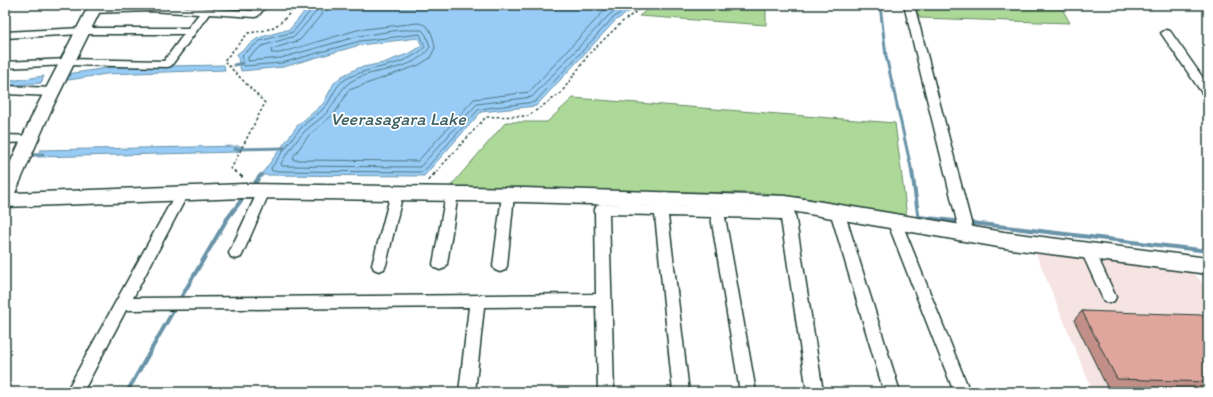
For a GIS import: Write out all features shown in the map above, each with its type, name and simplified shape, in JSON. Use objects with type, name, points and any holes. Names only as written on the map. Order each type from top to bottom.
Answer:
[{"type":"street","points":[[262,5],[255,14],[150,8],[95,7],[52,92],[6,191],[183,192],[256,186],[397,193],[508,195],[837,211],[967,234],[1208,266]]},
{"type":"street","points":[[909,5],[967,234]]},
{"type":"street","points":[[5,65],[67,62],[167,64],[206,11]]},
{"type":"street","points":[[5,35],[82,32],[191,31]]},
{"type":"street","points":[[1166,33],[1208,94]]},
{"type":"street","points":[[5,90],[52,92]]},
{"type":"street","points":[[5,139],[30,139]]},
{"type":"street","points":[[236,253],[256,186]]},
{"type":"street","points":[[74,392],[183,192]]},
{"type":"street","points":[[379,265],[397,193]]},
{"type":"street","points":[[440,264],[452,194]]},
{"type":"street","points":[[500,266],[508,195]]},
{"type":"street","points":[[606,392],[602,209],[717,212],[787,209]]},
{"type":"street","points":[[787,209],[815,392]]},
{"type":"street","points":[[661,210],[681,392]]},
{"type":"street","points":[[837,211],[892,392]]},
{"type":"street","points":[[717,212],[748,392]]},
{"type":"street","points":[[894,221],[962,392]]},
{"type":"street","points":[[1088,251],[1109,297]]},
{"type":"street","points":[[122,304],[603,300]]},
{"type":"street","points":[[466,392],[476,301]]},
{"type":"path","points":[[256,186],[231,169],[265,103],[224,61],[248,33],[273,30],[282,24],[296,5]]},
{"type":"path","points":[[427,182],[486,117],[528,116],[561,92],[589,54],[622,22],[645,5]]},
{"type":"shaded area","points":[[1034,249],[1192,270],[1208,291],[1208,392],[1093,392]]},
{"type":"green space","points":[[654,5],[766,5],[766,25],[639,16]]},
{"type":"green space","points":[[913,5],[1060,5],[1070,23],[920,18]]},
{"type":"green space","points":[[573,98],[895,123],[907,217],[799,197],[762,193],[448,189],[506,122],[547,122]]},
{"type":"water","name":"Veerasagara Lake","points":[[310,5],[639,5],[615,21],[536,106],[481,112],[424,176],[261,175],[297,126],[323,104],[334,83],[342,76],[358,68],[383,63],[410,53],[422,46],[418,38],[360,45],[283,67],[241,71],[237,54],[258,38],[290,29]]},
{"type":"water","points":[[224,65],[225,70],[106,74],[56,82],[61,75],[113,67]]},
{"type":"water","points":[[44,76],[41,83],[5,86],[5,79],[17,80]]},
{"type":"water","points":[[242,146],[238,152],[37,157],[40,150]]},
{"type":"building","points":[[1082,311],[1202,315],[1208,325],[1208,382],[1117,379]]},
{"type":"waterway","points":[[880,5],[886,56],[912,172]]},
{"type":"waterway","points":[[234,65],[243,63]]},
{"type":"waterway","points":[[235,149],[285,148]]},
{"type":"waterway","points":[[27,156],[43,154]]},
{"type":"waterway","points":[[5,161],[16,159]]},
{"type":"waterway","points":[[912,171],[919,221]]},
{"type":"waterway","points":[[254,184],[261,175]]},
{"type":"waterway","points":[[179,301],[227,219],[243,198]]},
{"type":"waterway","points":[[919,217],[954,221]]},
{"type":"waterway","points":[[972,223],[1208,251]]},
{"type":"waterway","points":[[127,392],[176,306]]}]
